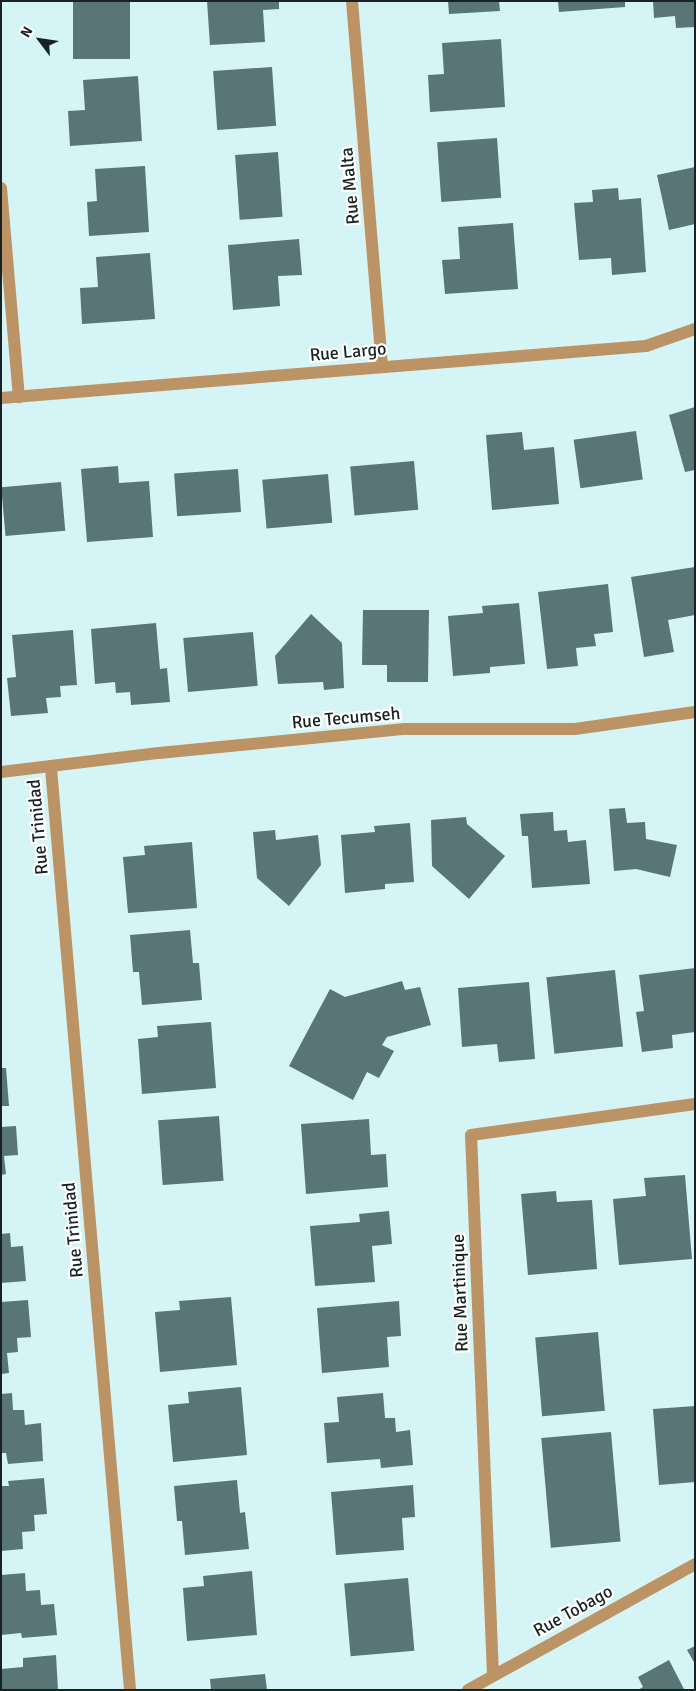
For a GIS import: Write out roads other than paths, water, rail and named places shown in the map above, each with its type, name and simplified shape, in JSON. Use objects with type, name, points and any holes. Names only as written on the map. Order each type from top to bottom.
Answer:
[{"type":"street","name":"Rue Malta","points":[[352,1],[382,367]]},
{"type":"street","points":[[1,188],[20,397]]},
{"type":"street","name":"Rue Largo","points":[[1,398],[646,346],[695,329]]},
{"type":"street","name":"Rue Tecumseh","points":[[1,772],[51,768],[159,753],[405,729],[575,729],[695,712]]},
{"type":"street","name":"Rue Trinidad","points":[[51,768],[130,1690]]},
{"type":"street","name":"Rue Martinique","points":[[493,1675],[471,1135],[695,1104]]},
{"type":"street","name":"Rue Tobago","points":[[468,1690],[695,1564]]}]
